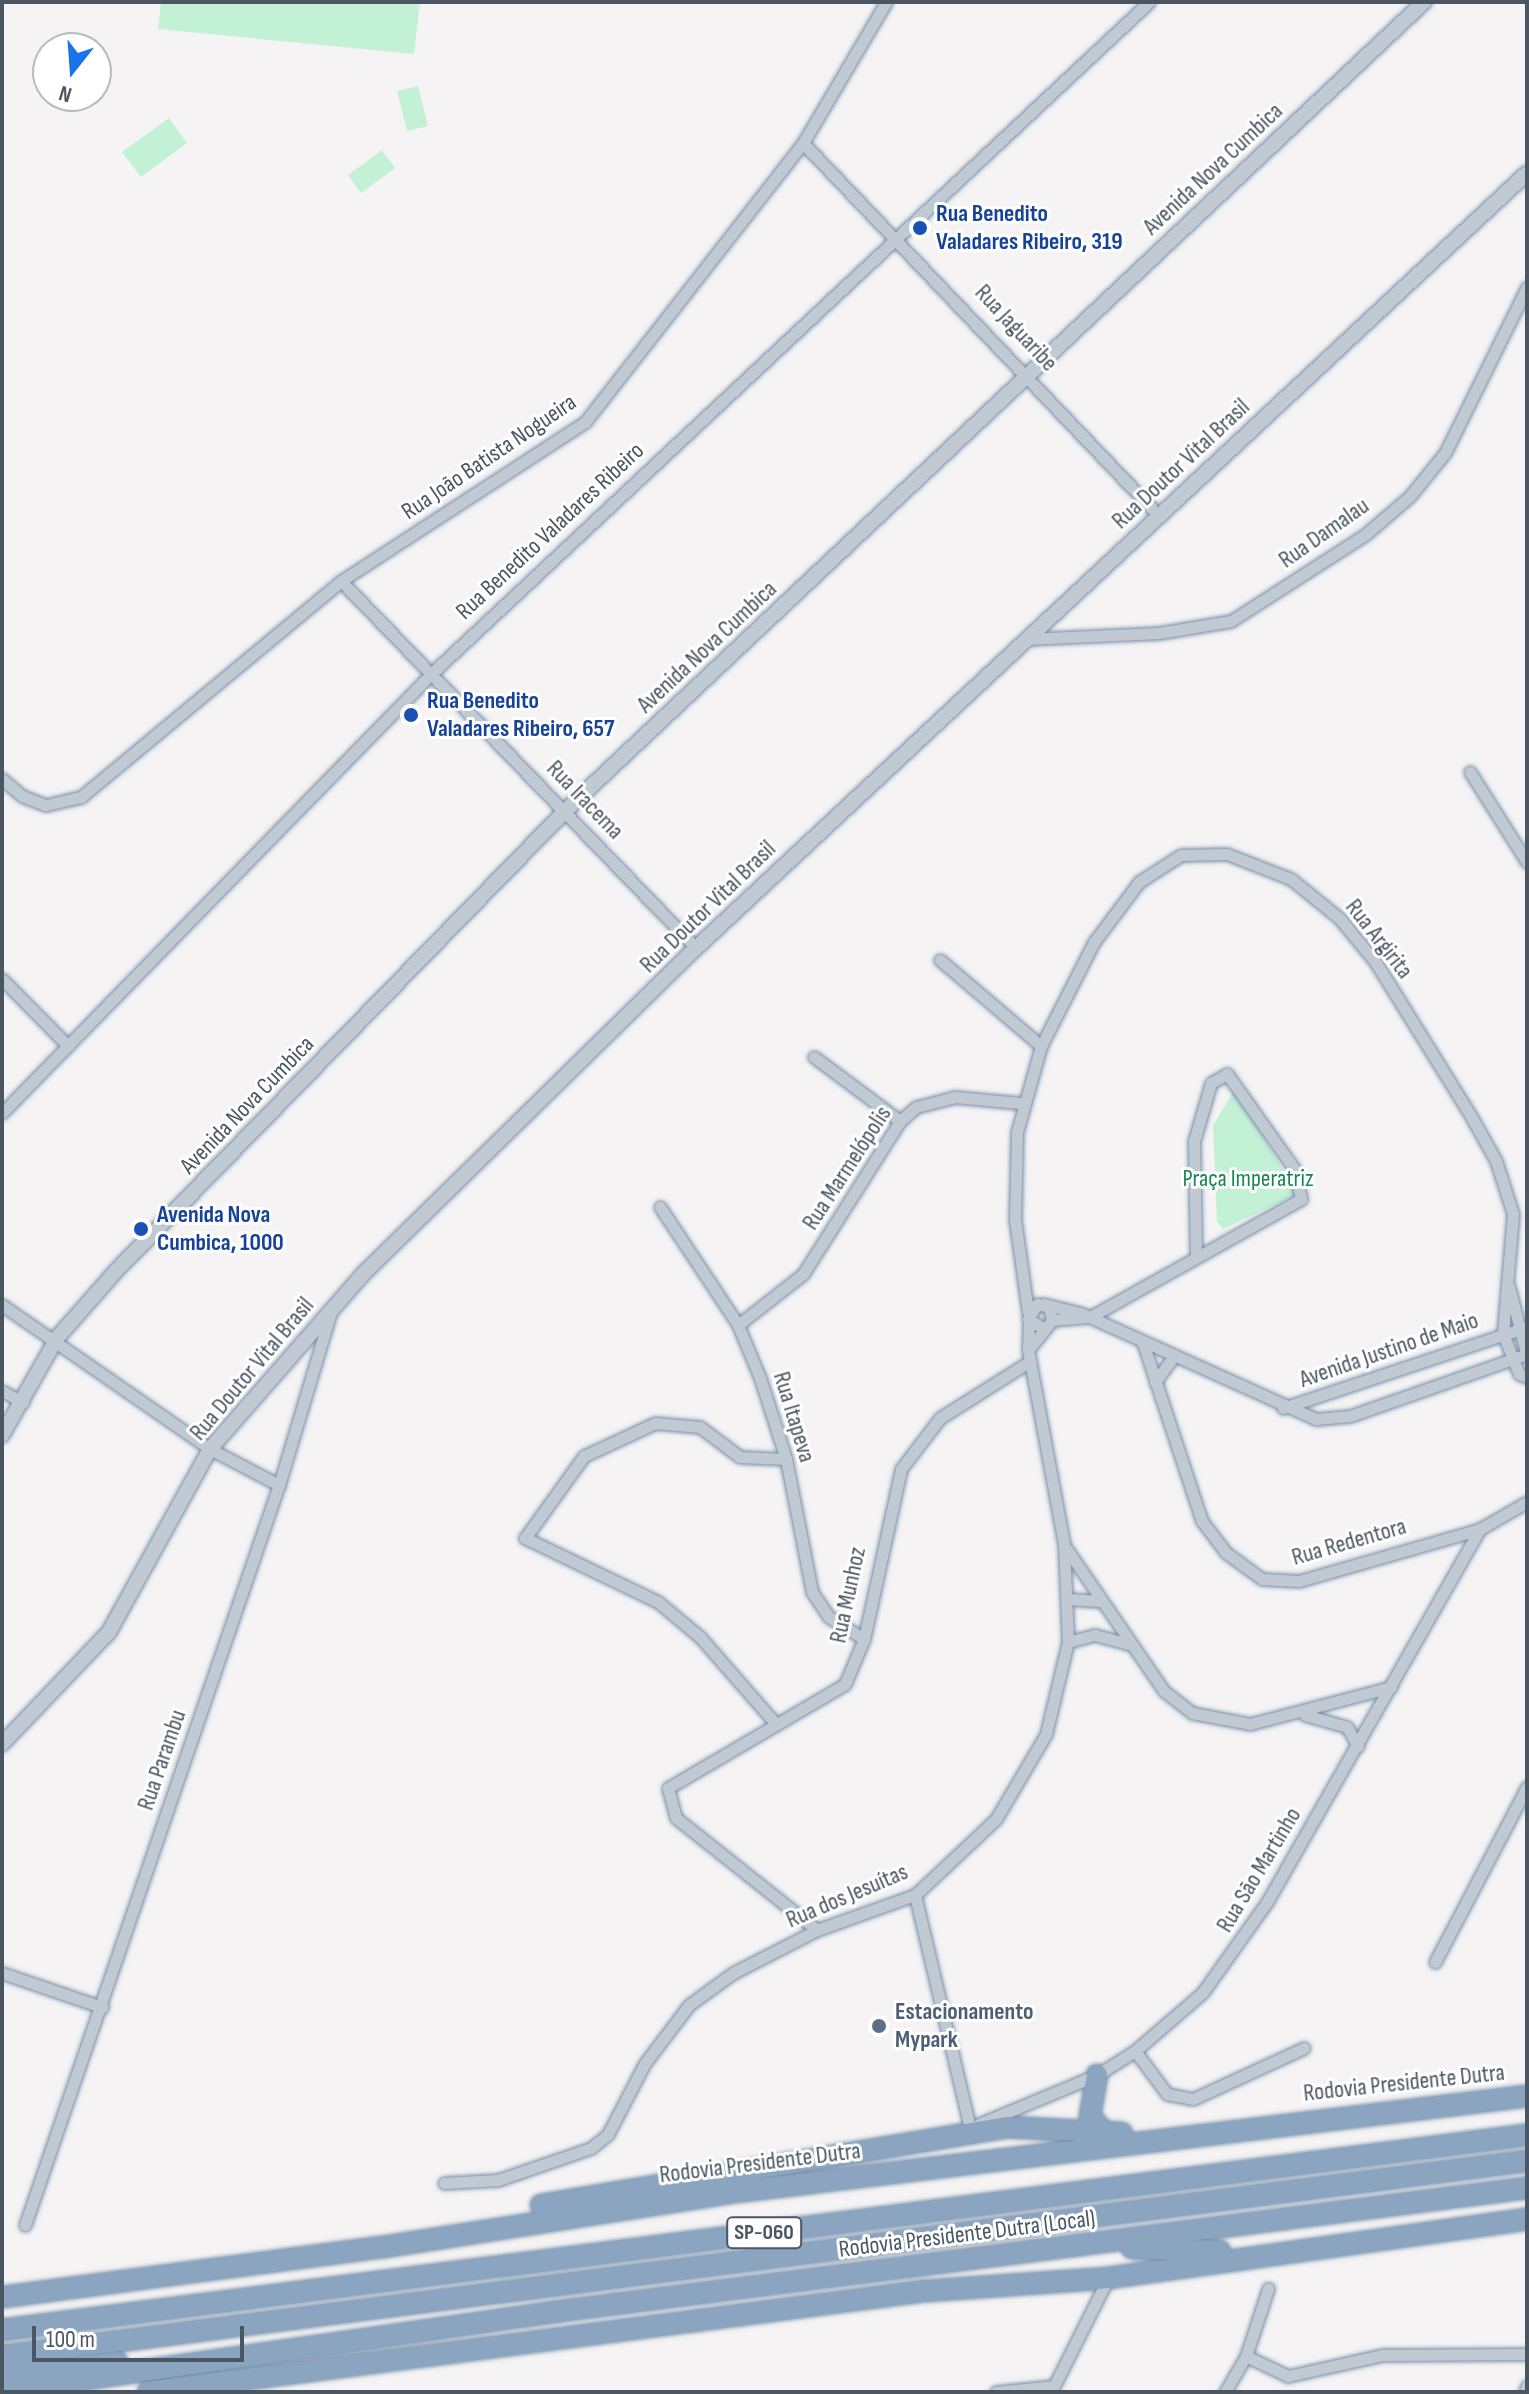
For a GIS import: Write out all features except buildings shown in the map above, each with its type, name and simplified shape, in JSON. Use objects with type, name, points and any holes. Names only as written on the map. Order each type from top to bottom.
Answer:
[{"type":"highway","points":[[1097,2075],[1090,2116],[1105,2133]]},
{"type":"highway","name":"Rodovia Presidente Dutra","points":[[2,2297],[383,2247],[559,2215],[1194,2132],[1527,2096]]},
{"type":"highway","points":[[383,2247],[407,2231],[970,2130],[1018,2127],[1105,2133],[1194,2132]]},
{"type":"highway","name":"SP-060","points":[[2,2330],[1527,2135]]},
{"type":"highway","name":"SP-060","points":[[2,2356],[1527,2161]]},
{"type":"highway","name":"Rodovia Presidente Dutra (Local)","points":[[224,2361],[561,2311],[1527,2188]]},
{"type":"highway","points":[[148,2392],[924,2291],[1108,2278],[1527,2219]]},
{"type":"highway","points":[[1088,2245],[1191,2252],[1368,2242]]},
{"type":"highway","points":[[2,2288],[25,2294]]},
{"type":"highway","points":[[2,2376],[173,2356],[224,2361]]},
{"type":"highway","name":"SP-060","points":[[2,2391],[224,2361]]},
{"type":"street","name":"Rua João Batista Nogueira","points":[[3,781],[46,805],[81,797],[341,581],[585,422],[803,143],[886,2]]},
{"type":"street","name":"Rua Benedito Valadares Ribeiro","points":[[2,1113],[432,673],[897,234],[1149,2]]},
{"type":"street","name":"Avenida Nova Cumbica","points":[[2,1435],[57,1338],[565,811],[1424,2]]},
{"type":"street","name":"Rua Jaguaribe","points":[[803,143],[897,234],[1158,515]]},
{"type":"street","name":"Rua Doutor Vital Brasil","points":[[2,1744],[109,1632],[210,1449],[332,1307],[696,948],[1527,173]]},
{"type":"street","name":"Rua Damalau","points":[[1025,639],[1159,633],[1231,621],[1366,534],[1410,496],[1445,453],[1527,287]]},
{"type":"street","name":"Rua Iracema","points":[[341,581],[696,948]]},
{"type":"street","points":[[1470,772],[1527,862]]},
{"type":"street","name":"Rua Argirita","points":[[1020,1103],[1041,1046],[1094,942],[1159,865],[1181,855],[1227,854],[1291,879],[1340,919],[1376,963],[1496,1161],[1513,1214],[1503,1334],[1510,1358]]},
{"type":"street","points":[[940,960],[1041,1046]]},
{"type":"street","points":[[2,979],[68,1046]]},
{"type":"street","points":[[814,1057],[900,1121]]},
{"type":"street","points":[[1047,1324],[1090,1317],[1196,1253],[1295,1206],[1303,1193],[1295,1170],[1236,1081],[1221,1076],[1207,1091],[1194,1141],[1196,1253]]},
{"type":"street","name":"Rua Marmelópolis","points":[[738,1325],[803,1274],[900,1121],[933,1100],[1020,1103]]},
{"type":"street","name":"Rua dos Jesuítas","points":[[444,2183],[498,2180],[591,2148],[608,2134],[645,2063],[689,2005],[733,1973],[817,1930],[915,1895],[978,1839],[1015,1790],[1046,1734],[1068,1642],[1068,1599],[1064,1544],[1029,1355],[1034,1310],[1019,1267],[1020,1103]]},
{"type":"street","name":"Rua Itapeva","points":[[660,1207],[738,1325],[786,1459],[809,1584],[829,1617],[864,1639]]},
{"type":"street","name":"Rua Argirita","points":[[1508,1286],[1527,1354]]},
{"type":"street","points":[[2,1305],[57,1338],[210,1449],[279,1485]]},
{"type":"street","name":"Rua Parambu","points":[[25,2225],[279,1485],[332,1307]]},
{"type":"street","points":[[1034,1310],[1090,1317],[1282,1408]]},
{"type":"street","points":[[1034,1310],[1047,1324]]},
{"type":"street","points":[[1034,1310],[1047,1324]]},
{"type":"street","points":[[1029,1355],[1047,1324]]},
{"type":"street","name":"Avenida Justino de Maio","points":[[1282,1408],[1522,1328]]},
{"type":"street","name":"Rua Redentora","points":[[1143,1343],[1202,1521],[1225,1552],[1262,1579],[1299,1581],[1480,1529],[1527,1502]]},
{"type":"street","name":"Avenida Justino de Maio","points":[[1282,1408],[1316,1419],[1350,1416],[1527,1354]]},
{"type":"street","name":"Rua Munhoz","points":[[817,1930],[676,1818],[666,1798],[675,1779],[775,1723],[832,1697],[845,1684],[864,1639],[890,1501],[914,1448],[940,1418],[1029,1355]]},
{"type":"street","points":[[1155,1382],[1173,1357]]},
{"type":"street","points":[[1510,1358],[1527,1377]]},
{"type":"street","points":[[2,1391],[23,1402]]},
{"type":"street","points":[[775,1723],[700,1637],[658,1602],[525,1538],[584,1456],[655,1423],[700,1427],[740,1457],[786,1459]]},
{"type":"street","name":"Rua São Martinho","points":[[970,2130],[1097,2075],[1135,2051],[1203,1992],[1237,1949],[1358,1746],[1480,1529]]},
{"type":"street","points":[[1064,1544],[1129,1645],[1164,1691],[1192,1713],[1227,1724],[1304,1715],[1391,1687]]},
{"type":"street","points":[[1068,1599],[1098,1601]]},
{"type":"street","points":[[1068,1642],[1095,1635],[1129,1645]]},
{"type":"street","points":[[1304,1715],[1347,1727],[1358,1746]]},
{"type":"street","points":[[1435,1962],[1527,1787]]},
{"type":"street","points":[[915,1895],[970,2130]]},
{"type":"street","points":[[2,1973],[102,2007]]},
{"type":"street","points":[[1135,2051],[1167,2094],[1193,2099],[1304,2048]]},
{"type":"street","points":[[996,2392],[1053,2389],[1108,2278]]},
{"type":"street","points":[[1225,2392],[1246,2356],[1268,2289]]},
{"type":"street","points":[[1246,2356],[1288,2376],[1382,2355],[1527,2354]]},
{"type":"street","points":[[1525,2392],[1527,2386]]},
{"type":"green space","points":[[161,2],[420,2],[414,54],[158,29]]},
{"type":"green space","points":[[418,86],[428,126],[407,131],[397,91]]},
{"type":"green space","points":[[169,118],[187,143],[141,177],[122,152]]},
{"type":"green space","points":[[382,150],[395,168],[361,193],[348,175]]},
{"type":"green space","name":"Praça Imperatriz","points":[[1235,1089],[1297,1194],[1223,1229],[1217,1222],[1213,1125]]},
{"type":"place","name":"Rua Benedito Valadares Ribeiro, 319","points":[[920,228]]},
{"type":"place","name":"Rua Benedito Valadares Ribeiro, 657","points":[[411,715]]},
{"type":"place","name":"Avenida Nova Cumbica, 1000","points":[[141,1229]]},
{"type":"place","name":"Estacionamento Mypark","points":[[879,2026]]}]
